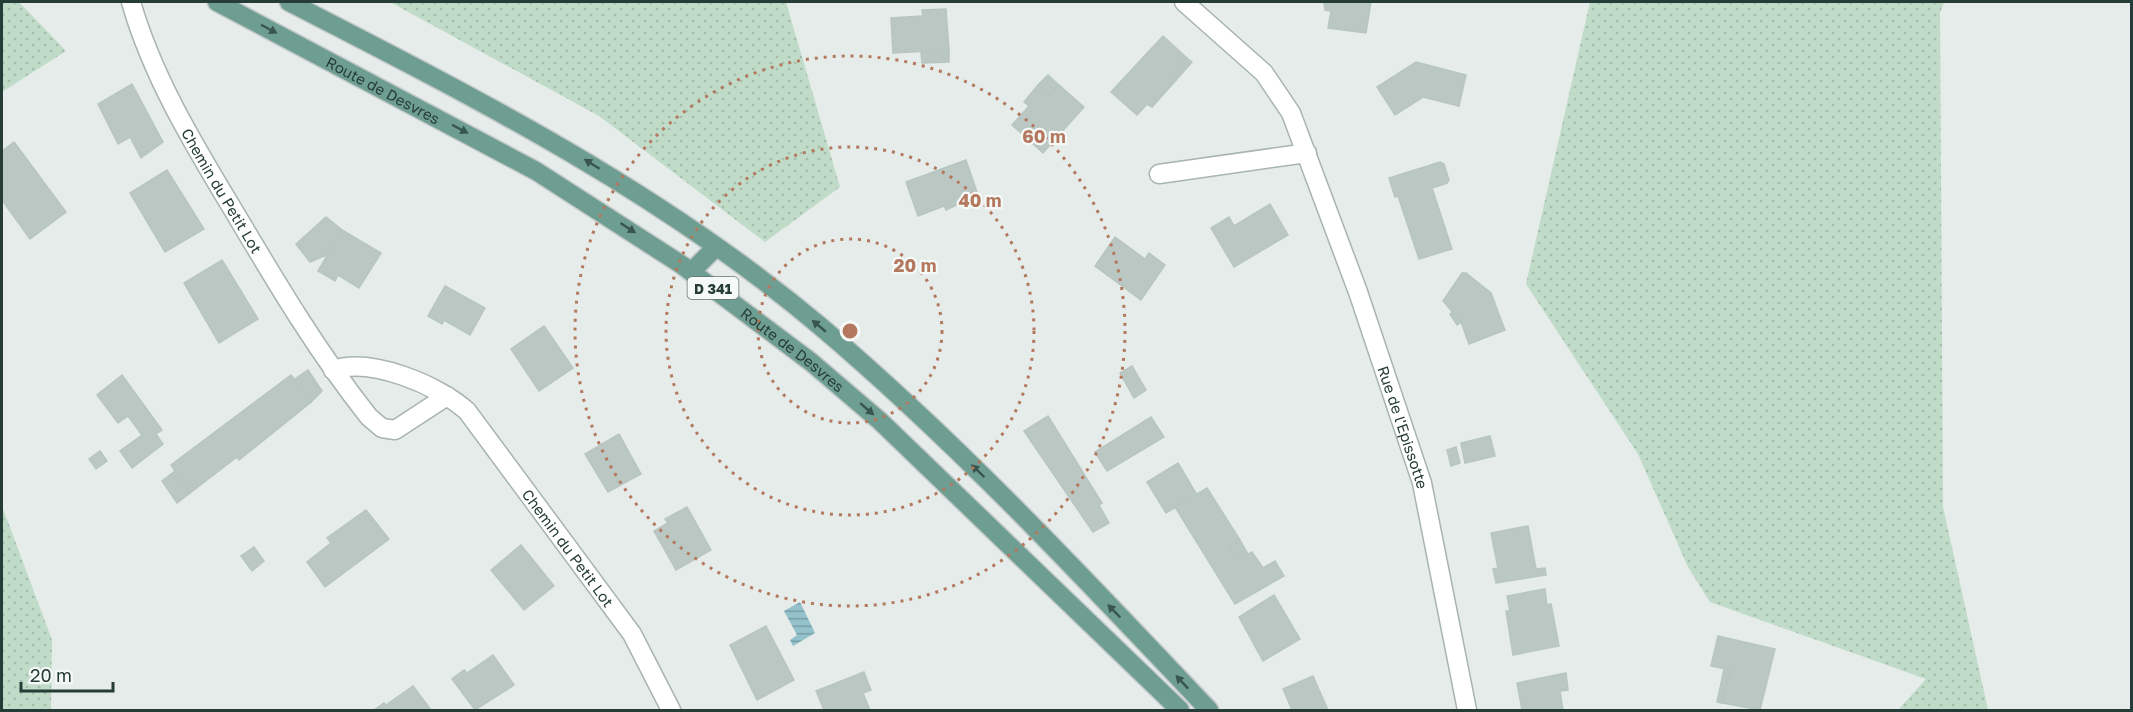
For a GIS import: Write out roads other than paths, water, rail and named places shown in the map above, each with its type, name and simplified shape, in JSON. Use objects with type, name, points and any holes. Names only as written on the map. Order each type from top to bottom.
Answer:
[{"type":"main road","name":"Route de Desvres","points":[[217,2],[536,171],[618,222],[691,272],[811,362],[880,421],[1180,711]]},
{"type":"main road","name":"D 341","points":[[289,2],[449,83],[562,146],[716,247],[819,325],[931,426],[999,492],[1209,711]]},
{"type":"main road","points":[[691,272],[716,247]]},
{"type":"street","name":"Chemin du Petit Lot","points":[[131,2],[153,60],[201,155],[305,330],[369,417],[388,430],[410,423],[447,396]]},
{"type":"street","name":"Rue de l'Epissotte","points":[[1184,2],[1275,85],[1291,113],[1307,153],[1358,292],[1422,483],[1467,711]]},
{"type":"street","points":[[1159,174],[1307,153]]},
{"type":"street","name":"Chemin du Petit Lot","points":[[333,370],[350,366],[368,367],[419,383],[447,396],[476,422],[632,634],[671,711]]},
{"type":"water","points":[[800,602],[815,633],[793,646],[790,640],[797,635],[784,611]]}]
